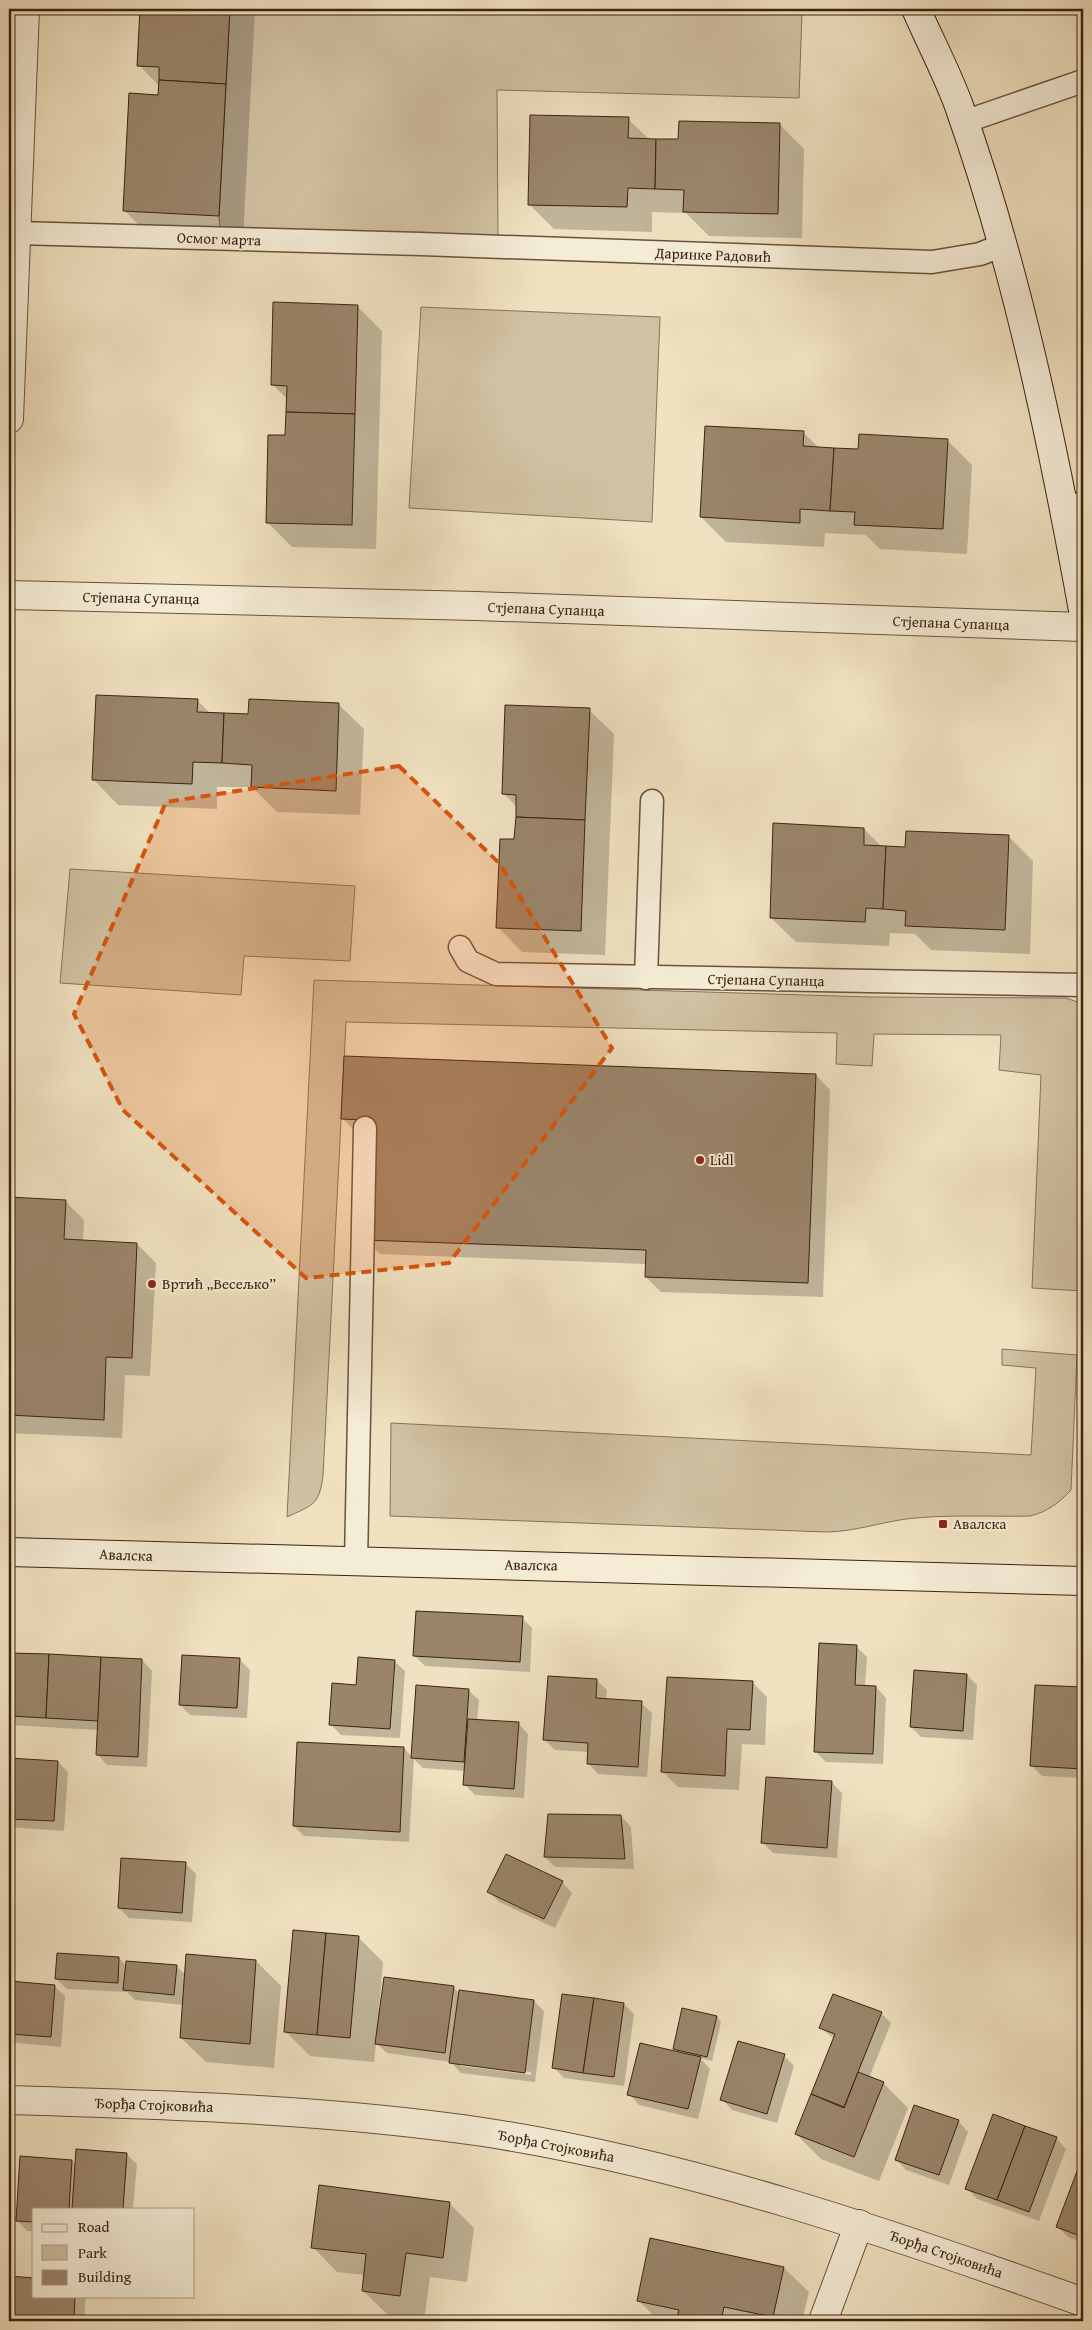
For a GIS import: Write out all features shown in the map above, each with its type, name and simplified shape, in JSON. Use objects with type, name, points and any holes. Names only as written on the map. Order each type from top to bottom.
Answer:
[{"type":"street","points":[[9,419],[25,9]]},
{"type":"street","points":[[916,9],[964,122],[1003,245],[1074,506],[1083,610]]},
{"type":"street","name":"Стјепана Супанца","points":[[9,595],[476,606],[1083,627]]},
{"type":"street","name":"Авалска","points":[[9,1552],[1083,1581]]},
{"type":"street","name":"Ђорђа Стојковића","points":[[9,2100],[241,2108],[319,2113],[485,2133],[642,2164],[729,2186],[859,2224],[1083,2302]]},
{"type":"street","points":[[823,2321],[859,2224]]},
{"type":"lane","points":[[964,122],[1083,80]]},
{"type":"lane","name":"Осмог марта","points":[[17,233],[420,244]]},
{"type":"lane","name":"Даринке Радовић","points":[[420,244],[932,262],[980,254],[1003,245]]},
{"type":"lane","points":[[646,978],[652,801]]},
{"type":"lane","name":"Стјепана Супанца","points":[[460,947],[468,961],[496,974],[1083,985]]},
{"type":"lane","points":[[356,1561],[365,1128]]},
{"type":"highlighted area","points":[[399,766],[500,864],[612,1048],[449,1263],[306,1278],[123,1110],[74,1014],[166,802]]},
{"type":"green space","points":[[230,9],[665,9],[802,12],[799,98],[497,90],[498,236],[220,230],[219,216]]},
{"type":"green space","points":[[421,307],[660,317],[652,522],[409,508]]},
{"type":"green space","points":[[70,869],[355,886],[350,961],[244,956],[241,995],[60,983]]},
{"type":"green space","points":[[314,980],[870,997],[1066,998],[1083,1004],[1083,1291],[1032,1288],[1041,1075],[999,1070],[1001,1035],[874,1034],[872,1066],[836,1064],[837,1033],[346,1022],[323,1476],[319,1493],[313,1503],[287,1517]]},
{"type":"green space","points":[[1002,1349],[1077,1355],[1071,1490],[1052,1506],[1030,1516],[921,1517],[827,1532],[390,1516],[391,1423],[1031,1455],[1036,1368],[1002,1365]]},
{"type":"building","points":[[140,9],[230,9],[226,84],[159,80],[159,67],[137,66]]},
{"type":"building","points":[[159,80],[226,84],[219,216],[123,211],[129,93],[158,95]]},
{"type":"building","points":[[530,115],[629,117],[628,138],[656,139],[655,189],[628,188],[627,207],[528,205]]},
{"type":"building","points":[[679,121],[780,123],[778,214],[683,212],[684,190],[655,189],[656,139],[678,139]]},
{"type":"building","points":[[273,302],[358,305],[355,414],[286,412],[287,386],[271,385]]},
{"type":"building","points":[[286,412],[355,414],[352,525],[266,523],[268,435],[285,435]]},
{"type":"building","points":[[705,426],[804,431],[803,446],[834,448],[830,511],[800,509],[800,523],[700,517]]},
{"type":"building","points":[[859,434],[948,439],[943,529],[854,525],[855,512],[830,511],[834,448],[858,449]]},
{"type":"building","points":[[96,695],[198,699],[197,712],[224,713],[222,763],[193,762],[192,784],[92,780]]},
{"type":"building","points":[[249,699],[339,703],[336,791],[251,787],[252,765],[222,763],[224,713],[248,714]]},
{"type":"building","points":[[505,705],[590,708],[585,820],[516,817],[516,795],[502,794]]},
{"type":"building","points":[[516,817],[585,820],[581,931],[496,928],[500,839],[514,839]]},
{"type":"building","points":[[773,823],[864,828],[864,845],[886,846],[883,909],[866,908],[865,922],[770,918]]},
{"type":"building","points":[[906,831],[1009,835],[1005,930],[905,926],[906,911],[883,909],[886,846],[905,847]]},
{"type":"building","points":[[344,1056],[816,1074],[808,1283],[645,1277],[646,1250],[364,1240],[368,1120],[341,1119]]},
{"type":"building","points":[[9,1197],[66,1200],[64,1239],[137,1243],[132,1358],[106,1357],[104,1420],[9,1415]]},
{"type":"building","points":[[416,1611],[523,1616],[520,1662],[413,1656]]},
{"type":"building","points":[[819,1643],[857,1645],[855,1685],[876,1686],[873,1754],[814,1752]]},
{"type":"building","points":[[9,1653],[49,1654],[46,1718],[9,1716]]},
{"type":"building","points":[[49,1654],[101,1657],[98,1721],[46,1718]]},
{"type":"building","points":[[182,1655],[240,1658],[237,1708],[179,1705]]},
{"type":"building","points":[[101,1657],[142,1659],[138,1757],[96,1755]]},
{"type":"building","points":[[358,1657],[395,1660],[390,1729],[329,1725],[332,1683],[356,1685]]},
{"type":"building","points":[[914,1670],[967,1674],[963,1731],[910,1727]]},
{"type":"building","points":[[548,1676],[597,1679],[596,1698],[642,1701],[638,1767],[587,1764],[588,1743],[543,1740]]},
{"type":"building","points":[[667,1677],[753,1681],[750,1730],[727,1729],[725,1776],[661,1772]]},
{"type":"building","points":[[416,1685],[469,1689],[464,1762],[411,1758]]},
{"type":"building","points":[[1035,1685],[1083,1687],[1083,1769],[1030,1766]]},
{"type":"building","points":[[468,1719],[519,1722],[514,1789],[463,1785]]},
{"type":"building","points":[[297,1742],[404,1747],[400,1832],[293,1826]]},
{"type":"building","points":[[9,1758],[58,1761],[54,1821],[9,1819]]},
{"type":"building","points":[[766,1777],[832,1781],[827,1848],[761,1843]]},
{"type":"building","points":[[548,1814],[621,1815],[625,1859],[544,1857]]},
{"type":"building","points":[[506,1854],[563,1881],[544,1919],[487,1892]]},
{"type":"building","points":[[121,1858],[186,1862],[182,1913],[118,1908]]},
{"type":"building","points":[[293,1930],[326,1933],[317,2035],[284,2032]]},
{"type":"building","points":[[326,1933],[359,1936],[350,2038],[317,2035]]},
{"type":"building","points":[[57,1953],[119,1957],[118,1983],[55,1979]]},
{"type":"building","points":[[186,1954],[256,1960],[250,2044],[180,2038]]},
{"type":"building","points":[[126,1961],[177,1965],[174,1995],[123,1990]]},
{"type":"building","points":[[384,1977],[454,1986],[445,2053],[375,2044]]},
{"type":"building","points":[[9,1981],[55,1985],[51,2037],[9,2034]]},
{"type":"building","points":[[459,1990],[534,2000],[525,2073],[449,2063]]},
{"type":"building","points":[[562,1994],[594,1998],[583,2073],[552,2068]]},
{"type":"building","points":[[833,1994],[882,2012],[844,2107],[811,2094],[835,2034],[819,2028]]},
{"type":"building","points":[[594,1998],[624,2003],[614,2077],[583,2073]]},
{"type":"building","points":[[682,2008],[717,2016],[707,2057],[673,2049]]},
{"type":"building","points":[[738,2041],[785,2054],[767,2114],[720,2100]]},
{"type":"building","points":[[640,2043],[701,2057],[688,2109],[627,2095]]},
{"type":"building","points":[[858,2072],[884,2082],[854,2157],[795,2134],[811,2094],[844,2108]]},
{"type":"building","points":[[914,2105],[959,2120],[939,2175],[895,2160]]},
{"type":"building","points":[[993,2114],[1025,2126],[997,2200],[965,2189]]},
{"type":"building","points":[[1025,2126],[1057,2137],[1029,2212],[997,2200]]},
{"type":"building","points":[[76,2149],[127,2153],[123,2208],[72,2208]]},
{"type":"building","points":[[20,2156],[72,2160],[69,2208],[32,2208],[32,2222],[16,2221]]},
{"type":"building","points":[[1083,2159],[1083,2237],[1056,2227]]},
{"type":"building","points":[[319,2185],[450,2202],[443,2258],[406,2253],[400,2296],[362,2291],[366,2254],[311,2248]]},
{"type":"building","points":[[650,2238],[784,2267],[773,2317],[724,2307],[721,2321],[676,2321],[679,2310],[637,2301]]},
{"type":"building","points":[[9,2276],[32,2278],[32,2298],[75,2298],[74,2321],[9,2321]]},
{"type":"place","name":"Lidl","points":[[700,1160]]},
{"type":"place","name":"Вртић „Весељко”","points":[[152,1284]]},
{"type":"place","name":"Авалска","points":[[943,1524]]}]
